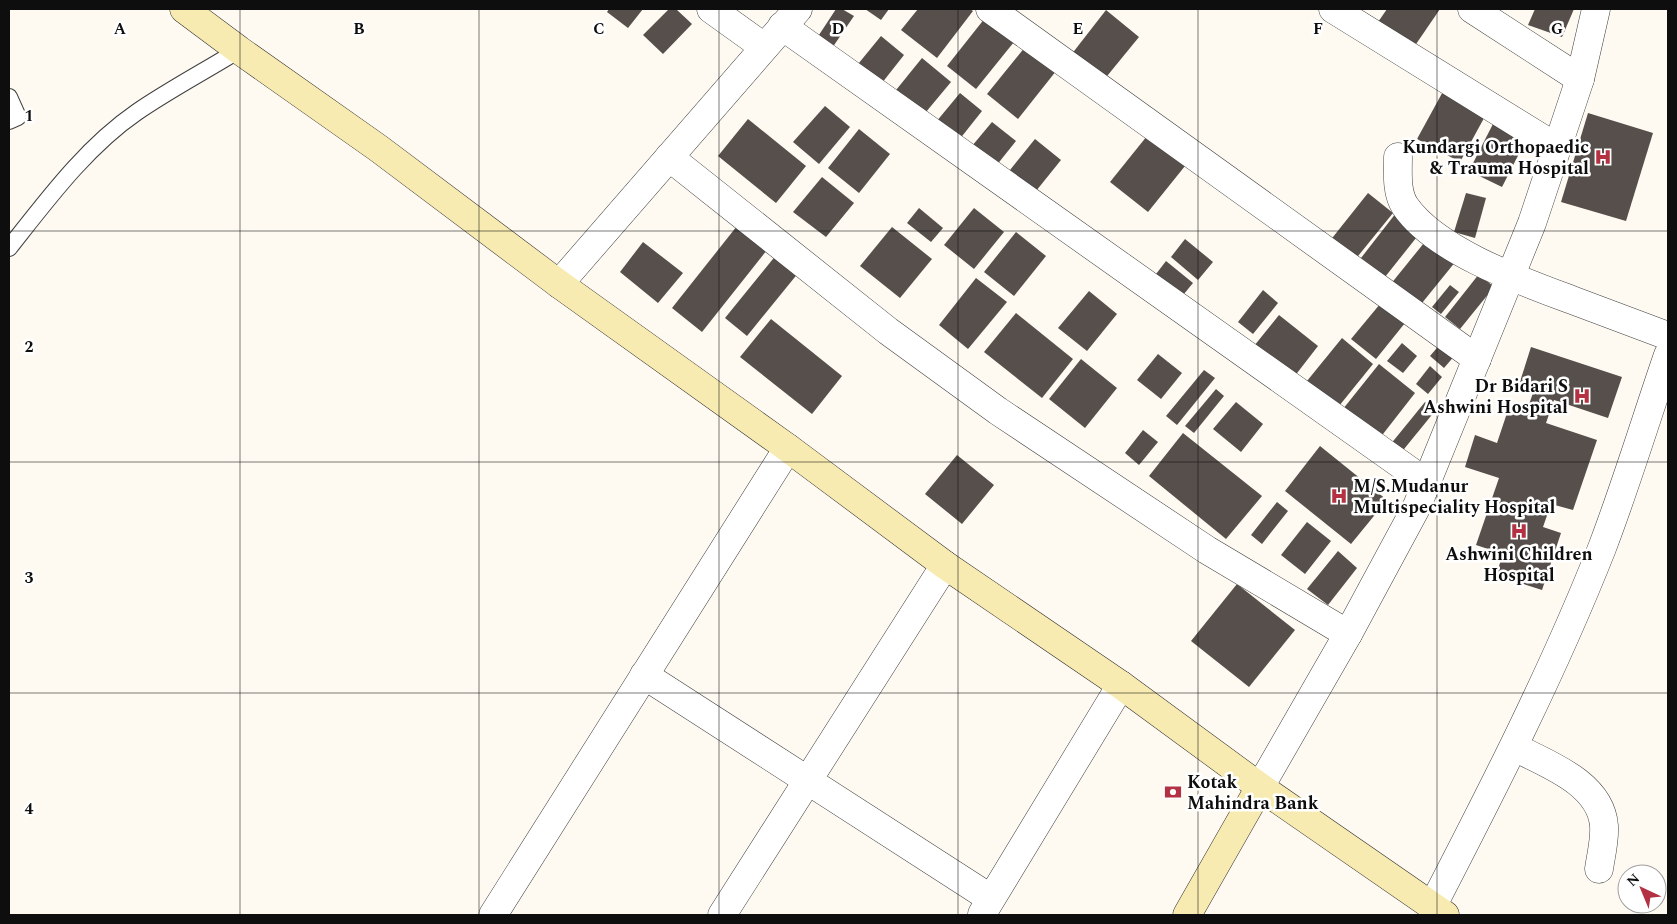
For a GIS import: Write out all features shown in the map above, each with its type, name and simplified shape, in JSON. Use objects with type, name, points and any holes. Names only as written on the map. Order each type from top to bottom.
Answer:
[{"type":"street","points":[[184,9],[238,50],[378,148],[559,284],[788,448],[945,565],[1121,685],[1260,787],[1438,911],[1554,663],[1602,547],[1668,355]]},
{"type":"street","points":[[711,9],[764,47]]},
{"type":"street","points":[[990,9],[1476,359]]},
{"type":"street","points":[[1333,9],[1556,147]]},
{"type":"street","points":[[1472,9],[1580,79]]},
{"type":"street","points":[[1187,915],[1348,634],[1417,506],[1532,223],[1580,79],[1596,9]]},
{"type":"street","points":[[559,284],[790,17],[1427,482]]},
{"type":"street","points":[[669,157],[888,330],[998,412],[1207,550],[1348,634]]},
{"type":"street","points":[[1398,157],[1399,191],[1404,204],[1420,224],[1444,242],[1510,277],[1668,336]]},
{"type":"street","points":[[493,915],[788,448]]},
{"type":"street","points":[[722,915],[945,565]]},
{"type":"street","points":[[644,675],[808,781],[986,907],[1121,685]]},
{"type":"street","points":[[1514,748],[1562,772],[1582,785],[1598,804],[1604,826],[1599,869]]},
{"type":"lane","points":[[9,248],[53,193],[95,147],[136,112],[238,50]]},
{"type":"lane","points":[[9,97],[18,117],[9,121]]},
{"type":"building","points":[[609,9],[643,9],[628,28],[607,12]]},
{"type":"building","points":[[669,9],[676,9],[692,24],[663,54],[643,35]]},
{"type":"building","points":[[836,9],[842,9],[854,16],[830,51],[815,41]]},
{"type":"building","points":[[865,9],[889,9],[881,20]]},
{"type":"building","points":[[918,9],[970,9],[973,11],[937,58],[901,30]]},
{"type":"building","points":[[1387,9],[1440,9],[1412,50],[1376,25]]},
{"type":"building","points":[[1535,9],[1574,9],[1562,37],[1528,25]]},
{"type":"building","points":[[1106,10],[1139,37],[1103,81],[1071,55]]},
{"type":"building","points":[[989,13],[1018,37],[976,89],[947,66]]},
{"type":"building","points":[[881,36],[904,55],[878,88],[854,69]]},
{"type":"building","points":[[1034,36],[1064,61],[1018,119],[987,94]]},
{"type":"building","points":[[922,58],[951,82],[921,118],[892,95]]},
{"type":"building","points":[[1446,86],[1489,109],[1460,162],[1417,139]]},
{"type":"building","points":[[960,93],[982,111],[959,140],[936,122]]},
{"type":"building","points":[[825,106],[850,127],[819,164],[793,142]]},
{"type":"building","points":[[1588,113],[1653,133],[1626,221],[1561,202]]},
{"type":"building","points":[[748,119],[806,166],[776,203],[718,156]]},
{"type":"building","points":[[1495,120],[1528,136],[1502,187],[1469,171]]},
{"type":"building","points":[[992,122],[1016,141],[996,166],[972,146]]},
{"type":"building","points":[[859,129],[890,154],[859,193],[828,168]]},
{"type":"building","points":[[1147,136],[1185,166],[1148,212],[1110,182]]},
{"type":"building","points":[[1035,139],[1061,160],[1032,196],[1006,175]]},
{"type":"building","points":[[822,177],[854,203],[826,237],[793,212]]},
{"type":"building","points":[[1368,193],[1393,213],[1354,261],[1329,242]]},
{"type":"building","points":[[1466,193],[1486,198],[1475,238],[1454,232]]},
{"type":"building","points":[[919,208],[943,228],[931,242],[907,223]]},
{"type":"building","points":[[974,208],[1004,232],[974,269],[944,245]]},
{"type":"building","points":[[1396,213],[1420,233],[1385,277],[1361,258]]},
{"type":"building","points":[[737,226],[767,250],[702,332],[672,308]]},
{"type":"building","points":[[892,227],[932,259],[900,298],[860,266]]},
{"type":"building","points":[[1016,232],[1046,256],[1014,296],[984,272]]},
{"type":"building","points":[[1428,238],[1456,261],[1418,308],[1390,285]]},
{"type":"building","points":[[1185,239],[1213,262],[1198,280],[1171,257]]},
{"type":"building","points":[[643,242],[683,273],[658,303],[620,272]]},
{"type":"building","points":[[777,254],[799,272],[747,336],[725,318]]},
{"type":"building","points":[[1166,261],[1193,283],[1179,300],[1153,278]]},
{"type":"building","points":[[1479,274],[1494,287],[1460,329],[1445,317]]},
{"type":"building","points":[[976,278],[1007,302],[968,349],[939,325]]},
{"type":"building","points":[[1450,285],[1459,292],[1441,314],[1432,307]]},
{"type":"building","points":[[1263,290],[1278,303],[1253,334],[1238,322]]},
{"type":"building","points":[[1089,291],[1117,314],[1087,351],[1058,328]]},
{"type":"building","points":[[1385,298],[1409,318],[1376,359],[1351,339]]},
{"type":"building","points":[[1016,313],[1073,359],[1042,398],[984,352]]},
{"type":"building","points":[[1279,315],[1318,346],[1294,377],[1254,346]]},
{"type":"building","points":[[771,319],[842,376],[812,414],[740,357]]},
{"type":"building","points":[[1342,338],[1373,364],[1339,406],[1307,381]]},
{"type":"building","points":[[1442,342],[1456,354],[1444,368],[1430,356]]},
{"type":"building","points":[[1402,343],[1417,356],[1403,373],[1387,361]]},
{"type":"building","points":[[1531,347],[1622,377],[1608,418],[1554,400],[1546,423],[1597,440],[1573,510],[1551,504],[1543,527],[1561,533],[1542,590],[1496,575],[1503,554],[1476,545],[1499,478],[1465,467],[1475,435],[1497,443],[1509,407],[1526,413],[1533,393],[1518,388]]},
{"type":"building","points":[[1158,354],[1182,373],[1161,399],[1137,380]]},
{"type":"building","points":[[1081,359],[1117,388],[1085,428],[1049,399]]},
{"type":"building","points":[[1379,364],[1415,393],[1376,443],[1339,414]]},
{"type":"building","points":[[1430,366],[1442,377],[1428,394],[1416,384]]},
{"type":"building","points":[[1204,370],[1215,378],[1177,425],[1166,416]]},
{"type":"building","points":[[1216,389],[1224,396],[1194,433],[1185,426]]},
{"type":"building","points":[[1236,402],[1263,424],[1241,452],[1213,429]]},
{"type":"building","points":[[1425,402],[1435,411],[1400,454],[1390,445]]},
{"type":"building","points":[[1143,430],[1158,442],[1139,465],[1125,453]]},
{"type":"building","points":[[1183,433],[1262,496],[1226,539],[1149,476]]},
{"type":"building","points":[[1320,446],[1387,500],[1351,544],[1285,491]]},
{"type":"building","points":[[957,455],[994,485],[962,524],[925,494]]},
{"type":"building","points":[[1277,502],[1288,511],[1262,544],[1251,535]]},
{"type":"building","points":[[1307,522],[1331,541],[1305,574],[1281,555]]},
{"type":"building","points":[[1338,551],[1357,568],[1328,605],[1307,589]]},
{"type":"building","points":[[1237,584],[1295,630],[1249,687],[1191,641]]},
{"type":"place","name":"Kundargi Orthopaedic & Trauma Hospital","points":[[1603,157]]},
{"type":"place","name":"Dr Bidari S Ashwini Hospital","points":[[1582,396]]},
{"type":"place","name":"M/S.Mudanur Multispeciality Hospital","points":[[1339,496]]},
{"type":"place","name":"Ashwini Children Hospital","points":[[1519,531]]},
{"type":"place","name":"Kotak Mahindra Bank","points":[[1173,792]]}]
